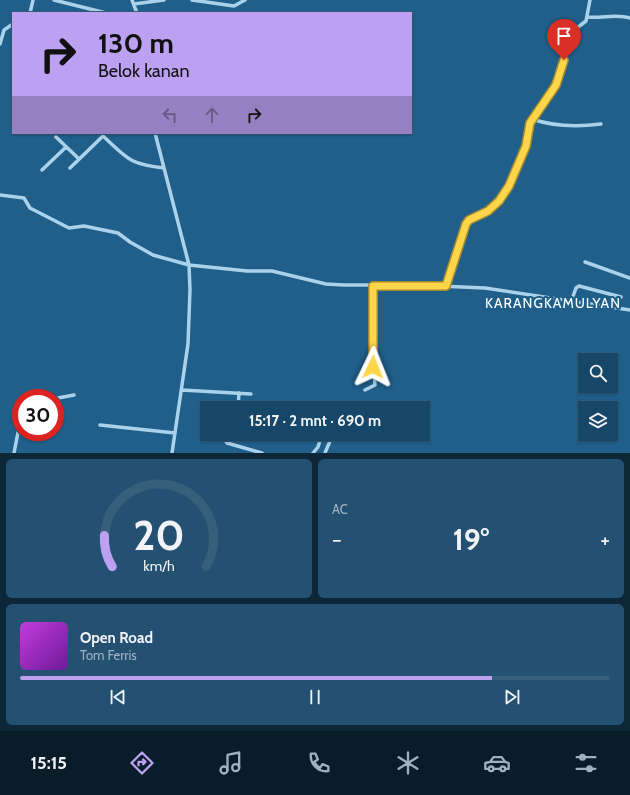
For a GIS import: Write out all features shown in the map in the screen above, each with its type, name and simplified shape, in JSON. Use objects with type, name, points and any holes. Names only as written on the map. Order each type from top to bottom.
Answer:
[{"type":"street","points":[[30,12],[33,0]]},
{"type":"street","points":[[54,0],[102,12]]},
{"type":"street","points":[[137,12],[133,2],[164,0]]},
{"type":"street","points":[[192,0],[234,6],[245,0]]},
{"type":"street","points":[[446,286],[467,222],[484,215],[500,200],[520,163],[526,146],[532,119],[556,85],[571,33],[584,22],[587,17],[590,0]]},
{"type":"street","points":[[587,17],[599,18],[611,15],[630,18]]},
{"type":"street","points":[[0,44],[4,30],[12,25]]},
{"type":"street","points":[[532,119],[563,126],[575,127],[601,124]]},
{"type":"street","points":[[155,134],[189,265],[190,313],[182,390],[172,453]]},
{"type":"street","points":[[70,168],[103,136],[130,161],[145,166],[164,168]]},
{"type":"street","points":[[56,137],[79,159]]},
{"type":"street","points":[[42,170],[66,147]]},
{"type":"street","points":[[0,195],[24,198],[30,208],[69,228],[84,226],[118,233],[130,242],[153,255],[189,265],[248,271],[272,271],[326,284],[373,286],[446,286],[493,289],[630,310]]},
{"type":"street","points":[[585,262],[630,278]]},
{"type":"street","points":[[365,390],[375,385],[373,363],[373,286]]},
{"type":"street","points":[[571,302],[576,288],[579,286],[621,296]]},
{"type":"street","points":[[182,390],[251,394]]},
{"type":"street","points":[[238,401],[239,393]]},
{"type":"street","points":[[64,397],[74,395]]},
{"type":"street","points":[[100,425],[176,433]]},
{"type":"street","points":[[14,453],[16,441]]},
{"type":"street","points":[[226,441],[228,443],[262,453]]},
{"type":"street","points":[[313,453],[318,447],[320,441]]},
{"type":"street","points":[[326,453],[330,441]]},
{"type":"district","name":"KARANGKAMULYAN","points":[[553,303]]},
{"type":"route","points":[[373,367],[373,286],[446,286],[467,222],[471,219],[484,215],[499,201],[509,186],[526,146],[530,123],[536,112],[545,102],[556,85],[564,60]]}]
